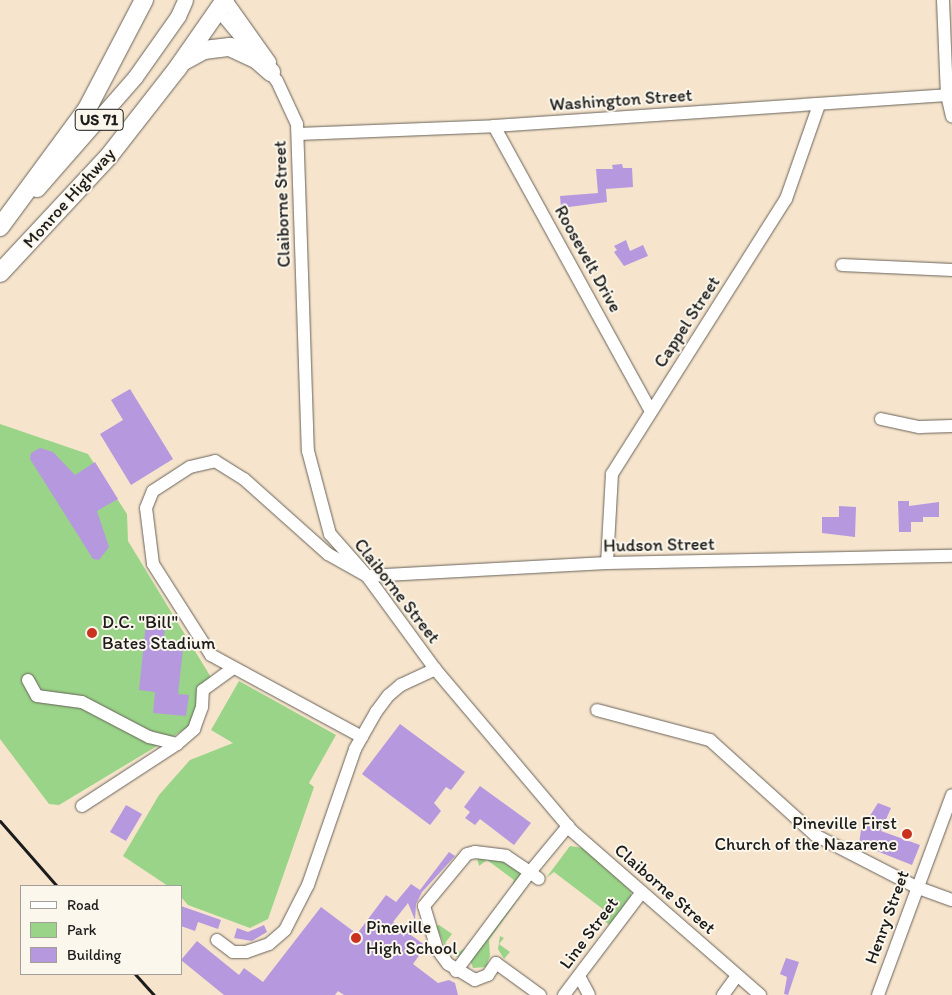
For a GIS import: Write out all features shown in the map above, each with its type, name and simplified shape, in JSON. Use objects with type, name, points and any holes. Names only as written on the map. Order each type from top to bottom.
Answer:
[{"type":"highway","name":"Monroe Highway","points":[[0,228],[87,109],[144,0]]},
{"type":"highway","name":"Monroe Highway","points":[[0,273],[109,156],[177,68],[221,2]]},
{"type":"highway","points":[[177,68],[194,54],[221,46],[248,54],[274,77]]},
{"type":"main road","name":"US 71","points":[[0,228],[90,131],[135,77],[178,16],[185,0]]},
{"type":"main road","points":[[178,16],[196,0]]},
{"type":"street","points":[[944,0],[947,95],[952,116]]},
{"type":"street","name":"Claiborne Street","points":[[221,2],[274,77],[294,113],[298,134],[308,451],[330,534],[367,576],[435,669],[568,826],[760,995]]},
{"type":"street","name":"Washington Street","points":[[298,134],[494,126],[947,95]]},
{"type":"street","name":"Cappel Street","points":[[607,563],[612,474],[650,410],[786,199],[819,105]]},
{"type":"street","name":"Roosevelt Drive","points":[[494,126],[650,410]]},
{"type":"street","points":[[842,265],[952,270]]},
{"type":"street","points":[[881,420],[920,427],[952,426]]},
{"type":"street","points":[[362,737],[232,669],[211,655],[202,644],[153,564],[146,508],[153,490],[190,467],[215,461],[244,479],[328,554],[367,576]]},
{"type":"street","name":"Hudson Street","points":[[367,576],[607,563],[952,556]]},
{"type":"street","points":[[82,806],[177,744],[194,729],[202,707],[204,690],[232,669]]},
{"type":"street","points":[[217,940],[233,952],[246,952],[269,944],[285,930],[308,885],[362,737],[389,695],[435,669]]},
{"type":"street","points":[[28,680],[37,696],[82,702],[149,737],[177,744]]},
{"type":"street","points":[[597,710],[710,740],[815,835],[916,887],[952,900]]},
{"type":"street","name":"Henry Street","points":[[878,995],[916,887],[952,795]]},
{"type":"street","points":[[460,965],[534,876],[543,857],[568,826]]},
{"type":"street","points":[[540,995],[496,964],[483,979],[470,979],[460,965],[443,960],[424,906],[467,854],[475,852],[529,861],[543,857]]},
{"type":"street","points":[[506,856],[534,876]]},
{"type":"street","name":"Line Street","points":[[564,995],[642,892]]},
{"type":"street","points":[[579,976],[589,995]]},
{"type":"street","points":[[723,995],[737,976]]},
{"type":"green space","name":"D.C. \"Bill\" Bates Stadium","points":[[0,424],[88,454],[127,514],[128,541],[212,679],[187,728],[59,805],[49,804],[0,739]]},
{"type":"green space","points":[[239,681],[336,735],[309,783],[314,787],[268,919],[250,928],[188,905],[182,898],[182,885],[166,885],[123,856],[159,795],[190,760],[233,743],[211,730]]},
{"type":"green space","points":[[570,846],[583,848],[631,891],[631,898],[610,925],[599,918],[604,910],[554,872],[546,878]]},
{"type":"green space","points":[[477,858],[501,860],[523,875],[511,889],[514,880],[487,860],[479,866]]},
{"type":"green space","points":[[531,881],[489,940],[490,956],[486,967],[473,968],[470,960]]},
{"type":"green space","points":[[439,925],[452,934],[445,943],[459,952],[467,947],[463,954],[458,957],[448,953],[436,926]]},
{"type":"green space","points":[[500,936],[504,938],[499,944],[510,952],[504,959],[498,949]]},
{"type":"building","points":[[622,164],[623,168],[632,168],[633,187],[606,189],[607,202],[561,208],[560,196],[598,193],[596,169],[613,169],[612,165]]},
{"type":"building","points":[[626,240],[630,251],[643,245],[648,256],[624,266],[614,252],[617,250],[614,246]]},
{"type":"building","points":[[130,389],[173,459],[131,485],[100,434],[123,420],[111,400]]},
{"type":"building","points":[[40,448],[53,452],[75,475],[95,462],[118,499],[97,511],[109,547],[99,560],[93,559],[30,459],[31,453]]},
{"type":"building","points":[[898,501],[909,501],[909,506],[939,502],[939,517],[923,517],[923,522],[911,522],[911,532],[899,532]]},
{"type":"building","points":[[839,506],[856,507],[855,537],[822,533],[822,517],[839,517]]},
{"type":"building","points":[[147,614],[166,616],[163,647],[183,649],[178,694],[189,695],[186,716],[153,713],[155,692],[139,690]]},
{"type":"building","points":[[400,724],[465,772],[451,790],[446,787],[434,803],[441,811],[430,825],[362,774]]},
{"type":"building","points":[[480,786],[531,823],[514,845],[480,819],[475,825],[465,818],[470,812],[464,807]]},
{"type":"building","points":[[878,803],[891,808],[881,831],[920,845],[912,865],[859,844],[861,830]]},
{"type":"building","points":[[126,805],[142,814],[126,841],[110,832]]},
{"type":"building","name":"Pineville High School","points":[[449,852],[455,856],[422,892],[416,904],[415,920],[408,903],[393,922],[426,946],[413,964],[438,983],[449,980],[455,983],[458,995],[344,995],[338,991],[335,995],[224,995],[182,961],[197,941],[239,975],[244,968],[263,982],[321,907],[357,934],[386,895],[396,902],[411,884],[420,890]]},
{"type":"building","points":[[182,906],[221,920],[218,929],[198,922],[195,931],[182,926]]},
{"type":"building","points":[[264,925],[267,932],[252,941],[234,938],[237,928],[248,932]]},
{"type":"building","points":[[786,958],[799,962],[788,995],[784,994],[787,977],[780,974]]},
{"type":"railway","points":[[0,821],[56,885]]},
{"type":"railway","points":[[136,975],[154,995]]},
{"type":"place","name":"D.C. \"Bill\" Bates Stadium","points":[[92,633]]},
{"type":"place","name":"Pineville First Church of the Nazarene","points":[[907,834]]},
{"type":"place","name":"Pineville High School","points":[[356,938]]}]
